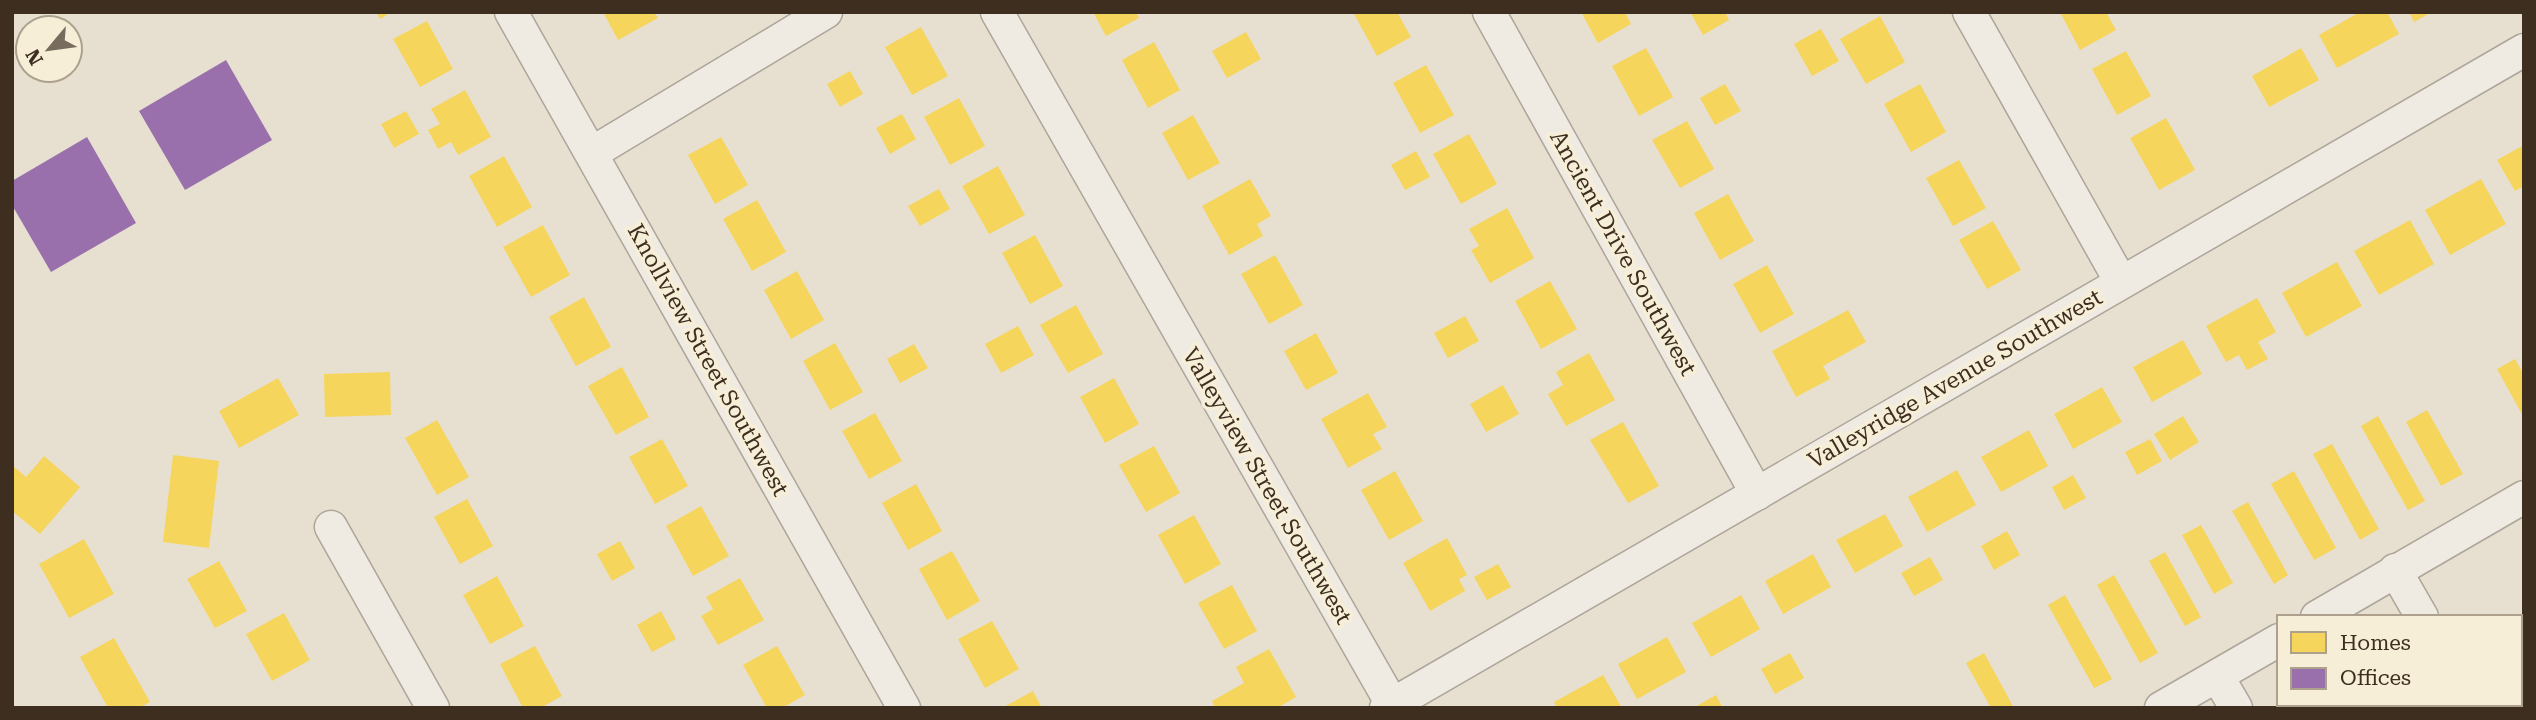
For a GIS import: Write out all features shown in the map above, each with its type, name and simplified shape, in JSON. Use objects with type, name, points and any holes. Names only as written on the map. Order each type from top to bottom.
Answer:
[{"type":"street","name":"Knollview Street Southwest","points":[[511,12],[904,708]]},
{"type":"street","points":[[592,153],[826,12]]},
{"type":"street","name":"Valleyview Street Southwest","points":[[997,12],[1389,706]]},
{"type":"street","name":"Ancient Drive Southwest","points":[[1489,12],[1757,494]]},
{"type":"street","points":[[1969,12],[2121,282]]},
{"type":"street","name":"Valleyridge Avenue Southwest","points":[[1389,706],[2524,50]]},
{"type":"street","points":[[2320,615],[2395,569],[2524,497]]},
{"type":"street","points":[[331,527],[433,708]]},
{"type":"street","points":[[2395,569],[2420,615]]},
{"type":"street","points":[[2161,708],[2277,641]]},
{"type":"street","points":[[2218,677],[2236,708]]},
{"type":"building: Homes","points":[[376,12],[392,12],[380,19]]},
{"type":"building: Homes","points":[[603,12],[654,12],[658,18],[618,40]]},
{"type":"building: Homes","points":[[1093,12],[1136,12],[1139,18],[1106,36]]},
{"type":"building: Homes","points":[[1353,12],[1397,12],[1411,37],[1377,56]]},
{"type":"building: Homes","points":[[1581,12],[1625,12],[1631,24],[1598,43]]},
{"type":"building: Homes","points":[[1690,12],[1725,12],[1729,20],[1703,35]]},
{"type":"building: Homes","points":[[2060,12],[2106,12],[2116,30],[2080,50]]},
{"type":"building: Homes","points":[[2360,12],[2387,12],[2399,34],[2337,68],[2319,35]]},
{"type":"building: Homes","points":[[2409,12],[2432,12],[2414,22]]},
{"type":"building: Homes","points":[[1880,16],[1905,62],[1866,84],[1840,39]]},
{"type":"building: Homes","points":[[427,21],[453,69],[420,87],[393,39]]},
{"type":"building: Homes","points":[[921,27],[948,76],[912,95],[885,47]]},
{"type":"building: Homes","points":[[1821,29],[1839,61],[1812,76],[1794,44]]},
{"type":"building: Homes","points":[[1246,32],[1261,59],[1227,78],[1212,51]]},
{"type":"building: Homes","points":[[1154,42],[1180,90],[1148,108],[1122,60]]},
{"type":"building: Homes","points":[[1646,48],[1673,97],[1639,116],[1612,66]]},
{"type":"building: Homes","points":[[2301,48],[2319,80],[2269,107],[2252,76]]},
{"type":"building: Homes","points":[[2126,51],[2151,96],[2117,115],[2092,69]]},
{"type":"building: Homes","points":[[1426,65],[1454,115],[1420,133],[1393,83]]},
{"type":"building: Homes","points":[[850,71],[863,94],[840,107],[827,84]]},
{"type":"building: Homes","points":[[1725,84],[1741,111],[1715,125],[1700,98]]},
{"type":"building: Homes","points":[[1920,84],[1946,132],[1911,152],[1884,104]]},
{"type":"building: Homes","points":[[465,90],[491,137],[458,155],[451,142],[438,149],[428,130],[440,124],[431,109]]},
{"type":"building: Homes","points":[[959,98],[985,146],[950,165],[924,117]]},
{"type":"building: Homes","points":[[406,111],[419,134],[394,148],[381,124]]},
{"type":"building: Homes","points":[[902,114],[916,139],[890,154],[876,128]]},
{"type":"building: Homes","points":[[1193,115],[1220,163],[1188,180],[1162,133]]},
{"type":"building: Homes","points":[[2166,118],[2195,170],[2159,190],[2130,138]]},
{"type":"building: Homes","points":[[1687,121],[1714,169],[1680,188],[1652,140]]},
{"type":"building: Homes","points":[[1469,134],[1497,184],[1461,204],[1433,154]]},
{"type":"building: Homes","points":[[721,137],[748,185],[715,204],[688,155]]},
{"type":"building: Homes","points":[[2524,145],[2524,186],[2515,191],[2497,160]]},
{"type":"building: Homes","points":[[1416,151],[1430,177],[1405,190],[1391,165]]},
{"type":"building: Homes","points":[[504,156],[532,207],[497,227],[469,176]]},
{"type":"building: Homes","points":[[1959,160],[1986,208],[1953,226],[1926,178]]},
{"type":"building: Homes","points":[[998,166],[1025,215],[989,234],[962,186]]},
{"type":"building: Homes","points":[[1250,179],[1271,216],[1257,224],[1263,236],[1229,255],[1202,206]]},
{"type":"building: Homes","points":[[2481,179],[2506,224],[2450,255],[2425,210]]},
{"type":"building: Homes","points":[[939,189],[950,209],[920,226],[908,206]]},
{"type":"building: Homes","points":[[1728,194],[1754,241],[1720,260],[1694,213]]},
{"type":"building: Homes","points":[[757,200],[786,252],[752,271],[723,219]]},
{"type":"building: Homes","points":[[1507,208],[1534,258],[1490,283],[1471,250],[1479,246],[1469,229]]},
{"type":"building: Homes","points":[[2410,220],[2434,264],[2379,295],[2354,251]]},
{"type":"building: Homes","points":[[1993,221],[2021,270],[1987,289],[1959,240]]},
{"type":"building: Homes","points":[[543,225],[570,275],[531,297],[503,247]]},
{"type":"building: Homes","points":[[1035,235],[1063,286],[1030,304],[1002,253]]},
{"type":"building: Homes","points":[[1275,255],[1303,305],[1269,324],[1241,274]]},
{"type":"building: Homes","points":[[2337,262],[2362,306],[2306,337],[2282,293]]},
{"type":"building: Homes","points":[[1767,265],[1794,314],[1760,333],[1733,284]]},
{"type":"building: Homes","points":[[797,271],[824,320],[791,339],[764,290]]},
{"type":"building: Homes","points":[[1550,281],[1577,329],[1541,349],[1515,301]]},
{"type":"building: Homes","points":[[584,297],[611,347],[576,366],[549,317]]},
{"type":"building: Homes","points":[[2257,298],[2276,332],[2258,342],[2268,359],[2247,370],[2239,355],[2226,362],[2206,326]]},
{"type":"building: Homes","points":[[1076,305],[1103,354],[1068,373],[1040,325]]},
{"type":"building: Homes","points":[[1848,310],[1866,342],[1823,366],[1830,379],[1796,397],[1772,351]]},
{"type":"building: Homes","points":[[1465,316],[1479,341],[1448,358],[1434,333]]},
{"type":"building: Homes","points":[[1018,326],[1034,355],[1001,373],[985,344]]},
{"type":"building: Homes","points":[[1316,333],[1338,373],[1306,390],[1284,351]]},
{"type":"building: Homes","points":[[2183,340],[2202,374],[2152,402],[2133,367]]},
{"type":"building: Homes","points":[[835,343],[863,392],[830,410],[803,361]]},
{"type":"building: Homes","points":[[914,344],[928,368],[900,383],[887,359]]},
{"type":"building: Homes","points":[[1589,353],[1615,400],[1566,426],[1548,394],[1563,385],[1556,372]]},
{"type":"building: Homes","points":[[2515,359],[2524,375],[2524,418],[2497,369]]},
{"type":"building: Homes","points":[[622,367],[649,417],[616,435],[588,386]]},
{"type":"building: Homes","points":[[390,372],[391,415],[325,417],[324,374]]},
{"type":"building: Homes","points":[[278,378],[299,415],[239,448],[219,411]]},
{"type":"building: Homes","points":[[1114,378],[1139,424],[1105,443],[1080,397]]},
{"type":"building: Homes","points":[[1503,385],[1519,414],[1486,432],[1470,404]]},
{"type":"building: Homes","points":[[2102,387],[2122,422],[2073,449],[2054,414]]},
{"type":"building: Homes","points":[[1368,393],[1387,427],[1373,434],[1382,449],[1348,468],[1321,419]]},
{"type":"building: Homes","points":[[2427,410],[2463,474],[2441,486],[2406,422]]},
{"type":"building: Homes","points":[[875,413],[902,461],[869,479],[842,431]]},
{"type":"building: Homes","points":[[2183,416],[2199,442],[2170,460],[2154,434]]},
{"type":"building: Homes","points":[[2378,416],[2425,501],[2408,510],[2361,426]]},
{"type":"building: Homes","points":[[437,420],[469,477],[437,495],[405,438]]},
{"type":"building: Homes","points":[[1623,422],[1659,486],[1628,503],[1590,440]]},
{"type":"building: Homes","points":[[2029,430],[2048,466],[2001,492],[1981,457]]},
{"type":"building: Homes","points":[[662,439],[688,486],[655,504],[629,457]]},
{"type":"building: Homes","points":[[2150,439],[2162,461],[2137,475],[2125,452]]},
{"type":"building: Homes","points":[[2332,444],[2379,529],[2360,540],[2313,454]]},
{"type":"building: Homes","points":[[1154,446],[1180,493],[1146,512],[1119,465]]},
{"type":"building: Homes","points":[[173,455],[219,461],[209,548],[163,542]]},
{"type":"building: Homes","points":[[44,456],[80,487],[40,534],[12,511],[12,465],[26,477]]},
{"type":"building: Homes","points":[[1957,470],[1976,505],[1927,532],[1908,497]]},
{"type":"building: Homes","points":[[1395,471],[1423,521],[1389,540],[1361,490]]},
{"type":"building: Homes","points":[[2294,471],[2336,548],[2314,560],[2271,484]]},
{"type":"building: Homes","points":[[2073,475],[2086,498],[2064,510],[2052,487]]},
{"type":"building: Homes","points":[[916,484],[942,531],[908,550],[882,503]]},
{"type":"building: Homes","points":[[467,499],[493,546],[460,564],[434,517]]},
{"type":"building: Homes","points":[[2248,502],[2288,575],[2274,584],[2232,511]]},
{"type":"building: Homes","points":[[701,506],[729,556],[693,576],[666,526]]},
{"type":"building: Homes","points":[[1885,514],[1903,546],[1855,573],[1836,540]]},
{"type":"building: Homes","points":[[1194,515],[1221,564],[1185,584],[1158,535]]},
{"type":"building: Homes","points":[[2201,525],[2233,583],[2214,594],[2182,535]]},
{"type":"building: Homes","points":[[2007,531],[2020,555],[1994,570],[1981,546]]},
{"type":"building: Homes","points":[[1447,538],[1467,575],[1459,579],[1465,591],[1430,611],[1403,563]]},
{"type":"building: Homes","points":[[84,539],[114,594],[69,618],[39,564]]},
{"type":"building: Homes","points":[[620,541],[635,568],[612,581],[597,554]]},
{"type":"building: Homes","points":[[952,551],[980,601],[947,620],[919,569]]},
{"type":"building: Homes","points":[[2165,552],[2201,617],[2185,626],[2149,561]]},
{"type":"building: Homes","points":[[1813,554],[1831,587],[1783,614],[1765,581]]},
{"type":"building: Homes","points":[[1930,557],[1943,580],[1914,596],[1901,573]]},
{"type":"building: Homes","points":[[219,561],[247,611],[215,628],[187,579]]},
{"type":"building: Homes","points":[[1498,564],[1511,587],[1487,600],[1474,577]]},
{"type":"building: Homes","points":[[2114,575],[2158,653],[2140,663],[2097,585]]},
{"type":"building: Homes","points":[[497,576],[524,626],[490,644],[463,595]]},
{"type":"building: Homes","points":[[740,578],[764,620],[718,645],[701,616],[713,609],[706,597]]},
{"type":"building: Homes","points":[[1232,585],[1257,631],[1224,649],[1198,603]]},
{"type":"building: Homes","points":[[1741,595],[1760,629],[1711,657],[1692,623]]},
{"type":"building: Homes","points":[[2065,595],[2112,679],[2094,688],[2048,605]]},
{"type":"building: Homes","points":[[661,611],[676,639],[652,652],[637,625]]},
{"type":"building: Homes","points":[[284,613],[310,660],[272,681],[246,634]]},
{"type":"building: Homes","points":[[2522,620],[2524,621],[2522,663]]},
{"type":"building: Homes","points":[[992,621],[1019,669],[985,688],[958,639]]},
{"type":"building: Homes","points":[[1667,637],[1686,672],[1637,699],[1618,664]]},
{"type":"building: Homes","points":[[114,638],[150,702],[139,708],[108,708],[80,657]]},
{"type":"building: Homes","points":[[535,646],[562,696],[540,708],[523,708],[500,664]]},
{"type":"building: Homes","points":[[777,646],[805,695],[782,708],[767,708],[743,665]]},
{"type":"building: Homes","points":[[1269,649],[1296,697],[1277,708],[1215,708],[1212,701],[1244,683],[1236,667]]},
{"type":"building: Homes","points":[[1790,653],[1804,678],[1775,694],[1761,669]]},
{"type":"building: Homes","points":[[1984,653],[2014,708],[1991,708],[1966,663]]},
{"type":"building: Homes","points":[[1603,675],[1622,708],[1557,708],[1554,702]]},
{"type":"building: Homes","points":[[1033,691],[1042,708],[1002,708]]},
{"type":"building: Homes","points":[[1716,695],[1723,708],[1693,708]]},
{"type":"building: Offices","points":[[226,60],[272,140],[185,190],[139,111]]},
{"type":"building: Offices","points":[[87,137],[136,223],[51,272],[12,205],[12,181]]}]
